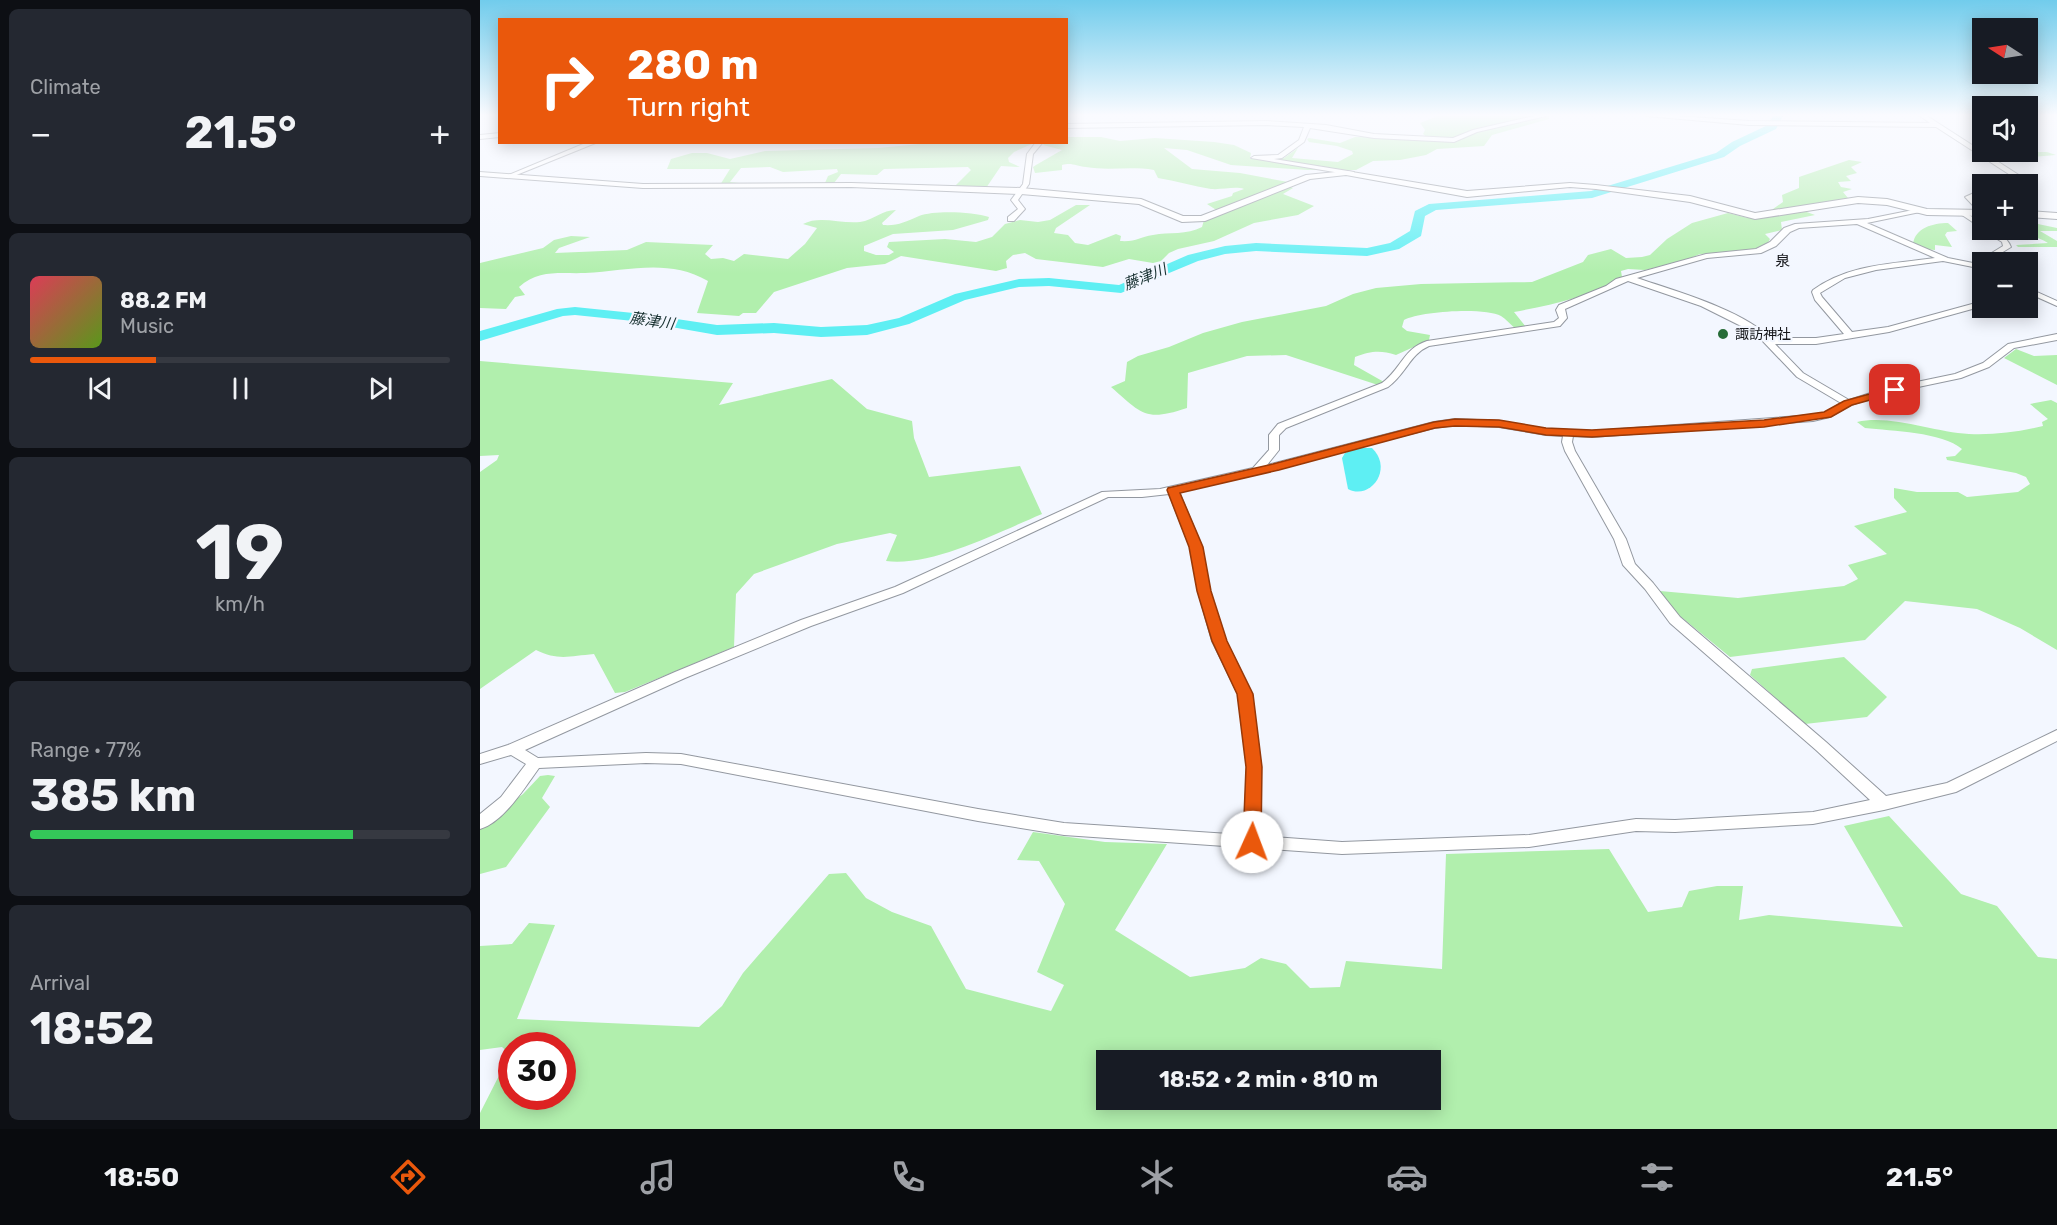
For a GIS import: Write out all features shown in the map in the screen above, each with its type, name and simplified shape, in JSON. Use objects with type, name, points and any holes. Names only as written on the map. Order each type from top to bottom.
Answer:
[{"type":"main road","points":[[480,174],[675,186],[841,185],[1021,190],[1141,202],[1166,213],[1191,220],[1202,219],[1309,177],[1352,173],[1467,195],[1570,185],[1596,187],[1700,200],[1755,216],[1858,200],[1887,202],[1918,211],[1972,212]]},
{"type":"main road","points":[[2038,215],[2057,216]]},
{"type":"street","points":[[507,177],[528,169]]},
{"type":"street","points":[[1011,219],[1022,209],[1014,200],[1029,178],[1029,169]]},
{"type":"street","points":[[1324,169],[1352,173]]},
{"type":"street","points":[[1257,470],[1274,450],[1274,435],[1282,426],[1385,385],[1396,377],[1415,349],[1420,346],[1557,324],[1563,318],[1560,310],[1562,307],[1610,288],[1619,281],[1706,256],[1758,251],[1773,244],[1787,230],[1798,226],[1857,222],[1918,211]]},
{"type":"street","points":[[1961,212],[1972,220]]},
{"type":"street","points":[[1857,222],[1943,259],[1972,265]]},
{"type":"street","points":[[1998,252],[2007,247],[2003,240]]},
{"type":"street","points":[[1850,335],[1818,298],[1816,292],[1822,286],[1854,271],[1943,259]]},
{"type":"street","points":[[1628,278],[1704,304],[1758,331],[1800,375],[1848,403]]},
{"type":"street","points":[[2038,294],[2057,304]]},
{"type":"street","points":[[2038,297],[2057,298]]},
{"type":"street","points":[[1768,341],[1816,340],[1889,329],[1972,306]]},
{"type":"street","points":[[480,759],[513,749],[691,670],[806,623],[899,590],[1106,494],[1135,496],[1173,490],[1434,425],[1455,422],[1499,424],[1568,434],[1785,421],[1827,415],[1848,403],[1883,392],[1958,376],[1986,365],[2011,346],[2057,337]]},
{"type":"street","points":[[1568,434],[1567,442],[1570,451],[1614,529],[1629,565],[1649,586],[1675,620],[1821,746],[1884,804]]},
{"type":"street","points":[[1173,490],[1196,547],[1204,591],[1220,641],[1245,694],[1254,767],[1252,842]]},
{"type":"street","points":[[513,749],[535,763],[646,758],[681,759],[966,813],[1064,829],[1342,848],[1529,841],[1636,825],[1675,826],[1812,818],[1951,788],[2057,735]]},
{"type":"street","points":[[480,823],[506,801],[535,763]]},
{"type":"green space","points":[[667,169],[740,169],[730,182],[748,184],[720,185],[730,169]]},
{"type":"green space","points":[[774,169],[897,169],[884,169],[877,175],[841,174],[834,183],[825,183],[828,176],[838,172],[837,169],[783,172]]},
{"type":"green space","points":[[970,169],[999,169],[986,188],[954,187],[971,170]]},
{"type":"green space","points":[[1034,169],[1062,169],[1062,170],[1035,173]]},
{"type":"green space","points":[[1129,169],[1192,169],[1240,173],[1288,182],[1285,185],[1293,188],[1283,194],[1314,206],[1298,215],[1254,223],[1214,241],[1178,249],[1169,253],[1161,261],[1153,263],[1129,259],[1103,267],[1036,259],[1025,253],[1013,255],[1006,261],[1007,268],[996,271],[901,256],[885,264],[847,268],[774,292],[756,313],[743,313],[739,316],[697,313],[708,281],[693,274],[663,268],[542,275],[534,277],[519,287],[525,295],[515,297],[506,309],[480,308],[480,263],[543,248],[554,240],[571,236],[590,237],[559,248],[555,253],[627,250],[646,242],[713,245],[705,254],[711,259],[723,258],[734,261],[744,254],[788,259],[805,244],[817,228],[803,224],[809,221],[860,222],[896,210],[882,223],[883,225],[897,224],[926,214],[944,212],[989,217],[988,220],[953,230],[893,234],[864,246],[864,251],[876,255],[889,255],[894,252],[887,247],[889,242],[945,239],[976,242],[992,237],[1005,224],[1020,220],[1038,222],[1050,220],[1076,205],[1090,205],[1056,228],[1054,233],[1068,235],[1075,243],[1088,245],[1116,234],[1121,236],[1120,241],[1126,241],[1202,227],[1204,220],[1221,213],[1207,204],[1232,196],[1233,193],[1244,189],[1211,189],[1158,178],[1154,170]]},
{"type":"green space","points":[[1288,169],[1358,169],[1356,170]]},
{"type":"green space","points":[[1823,169],[1853,169],[1857,173],[1846,176],[1851,181],[1838,182],[1841,187],[1852,189],[1843,192],[1848,198],[1784,210],[1773,209],[1783,202],[1782,195],[1799,188],[1799,177]]},
{"type":"green space","points":[[1804,211],[1815,215],[1781,222],[1782,230],[1765,234],[1770,239],[1766,246],[1738,253],[1700,254],[1686,260],[1645,270],[1628,269],[1621,271],[1622,277],[1597,290],[1556,303],[1514,312],[1526,327],[1516,329],[1501,316],[1493,313],[1468,311],[1438,312],[1404,320],[1402,327],[1407,331],[1430,335],[1429,340],[1396,355],[1375,352],[1355,357],[1354,365],[1384,382],[1378,385],[1286,355],[1247,356],[1188,373],[1187,408],[1173,412],[1153,415],[1145,413],[1130,404],[1111,387],[1125,381],[1127,362],[1138,356],[1242,322],[1326,306],[1353,294],[1376,288],[1421,284],[1532,282],[1583,262],[1588,255],[1611,249],[1626,258],[1650,255],[1667,239],[1692,223],[1728,213],[1748,218],[1764,218]]},
{"type":"green space","points":[[1948,223],[1957,231],[1947,232],[1945,235],[1952,247],[1935,245],[1935,250],[1924,249],[1913,244],[1921,230],[1936,224]]},
{"type":"green space","points":[[2038,224],[2057,228],[2057,231],[2040,231],[2057,241],[2057,247],[2018,247],[2016,245],[2048,243],[2038,238]]},
{"type":"green space","points":[[2016,349],[2034,356],[2057,355],[2057,385],[2004,358]]},
{"type":"green space","points":[[480,361],[733,383],[719,405],[832,379],[867,409],[912,421],[914,438],[929,477],[1020,466],[1042,514],[986,538],[924,559],[886,561],[897,535],[890,533],[837,544],[754,574],[736,594],[734,647],[625,692],[615,693],[594,654],[558,657],[536,650],[480,689],[480,472],[497,460],[499,455],[480,456]]},
{"type":"green space","points":[[2051,400],[2057,403],[2057,650],[2020,628],[1977,609],[1905,601],[1865,640],[1730,657],[1658,598],[1660,591],[1738,598],[1844,586],[1858,579],[1848,565],[1887,554],[1854,526],[1907,512],[1894,498],[1894,488],[1917,492],[1958,492],[1967,497],[2018,492],[2030,484],[2026,477],[2016,473],[1947,460],[1946,457],[1955,456],[1962,449],[1942,439],[1916,433],[1865,428],[1857,422],[1884,420],[1955,433],[2006,433],[2043,426],[2042,422],[2048,419],[2030,404]]},
{"type":"green space","points":[[1844,657],[1887,697],[1867,717],[1805,724],[1750,675],[1752,669]]},
{"type":"green space","points":[[540,776],[555,776],[542,798],[550,807],[506,867],[480,874],[480,827],[523,794]]},
{"type":"green space","points":[[1889,816],[1961,894],[1997,906],[2038,957],[2057,959],[2057,1129],[480,1129],[480,1113],[498,1078],[498,1110],[576,1110],[576,1032],[498,1032],[498,1048],[480,1050],[480,946],[512,944],[529,923],[555,925],[517,1019],[699,1027],[722,1006],[743,973],[829,874],[846,873],[866,898],[892,912],[931,926],[966,989],[1051,1011],[1064,985],[1037,972],[1065,904],[1039,861],[1017,860],[1033,832],[1105,842],[1167,844],[1115,930],[1190,977],[1245,968],[1261,958],[1286,964],[1310,988],[1340,987],[1346,961],[1442,969],[1446,854],[1609,849],[1648,912],[1682,907],[1689,891],[1717,886],[1743,886],[1739,920],[1769,915],[1903,927],[1844,826]]},
{"type":"water","points":[[1358,448],[1372,448],[1381,465],[1380,473],[1371,487],[1356,492],[1348,489],[1342,458],[1345,453]]},
{"type":"waterway","name":"藤津川","points":[[480,336],[562,312],[575,311],[643,318],[717,330],[774,328],[821,332],[867,330],[904,321],[960,297],[1019,283],[1049,282],[1121,289],[1193,258],[1225,250],[1256,247],[1367,252],[1394,246],[1416,233],[1419,214],[1433,207],[1592,194],[1675,169]]},
{"type":"place","name":"諏訪神社","points":[[1723,334]]},
{"type":"district","name":"泉","points":[[1783,261]]},
{"type":"route","points":[[1252,842],[1254,767],[1245,694],[1220,641],[1204,591],[1196,547],[1173,490],[1274,468],[1434,425],[1455,422],[1499,424],[1568,434],[1764,423],[1827,415],[1848,403],[1895,390]]}]
